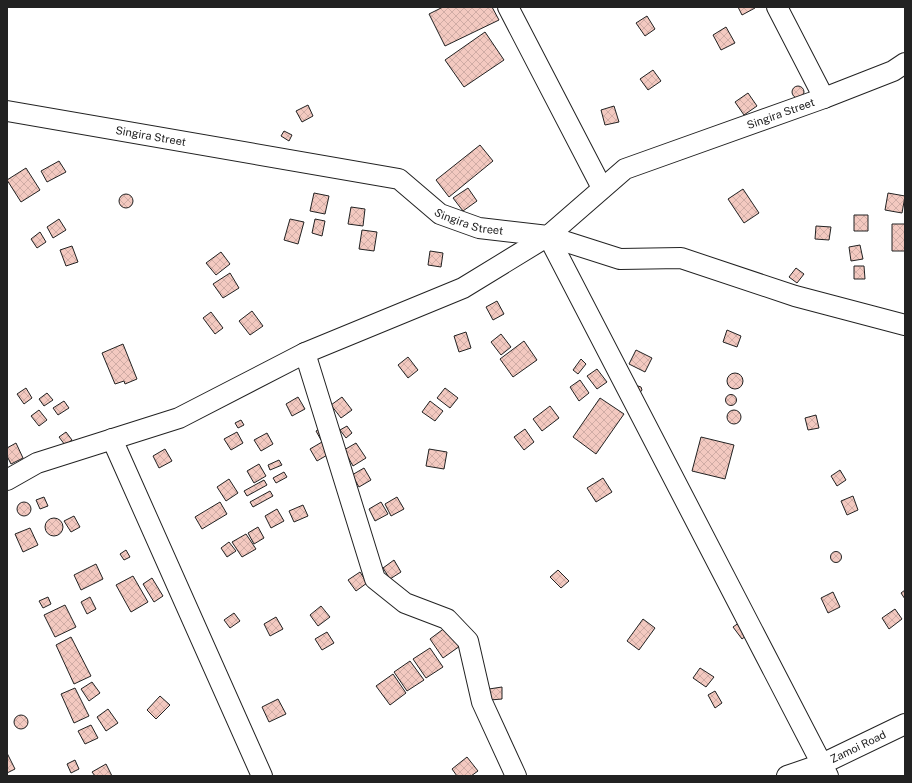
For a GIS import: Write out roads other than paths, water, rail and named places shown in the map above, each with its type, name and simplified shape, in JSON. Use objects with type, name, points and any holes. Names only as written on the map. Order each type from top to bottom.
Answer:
[{"type":"street","points":[[508,7],[602,188]]},
{"type":"street","points":[[777,7],[824,98]]},
{"type":"street","name":"Singira Street","points":[[7,111],[399,179],[440,214],[453,219],[479,228],[548,236],[625,169],[824,98],[893,71],[905,63]]},
{"type":"street","points":[[548,236],[825,770]]},
{"type":"street","points":[[7,480],[37,463],[179,418],[305,352],[464,288],[548,236],[620,259],[681,258],[795,296],[905,325]]},
{"type":"street","points":[[305,352],[375,579],[405,603],[447,619],[468,641],[482,702],[516,776]]},
{"type":"street","points":[[112,439],[262,776]]},
{"type":"street","name":"Zamoi Road","points":[[787,776],[825,770],[905,724]]}]
